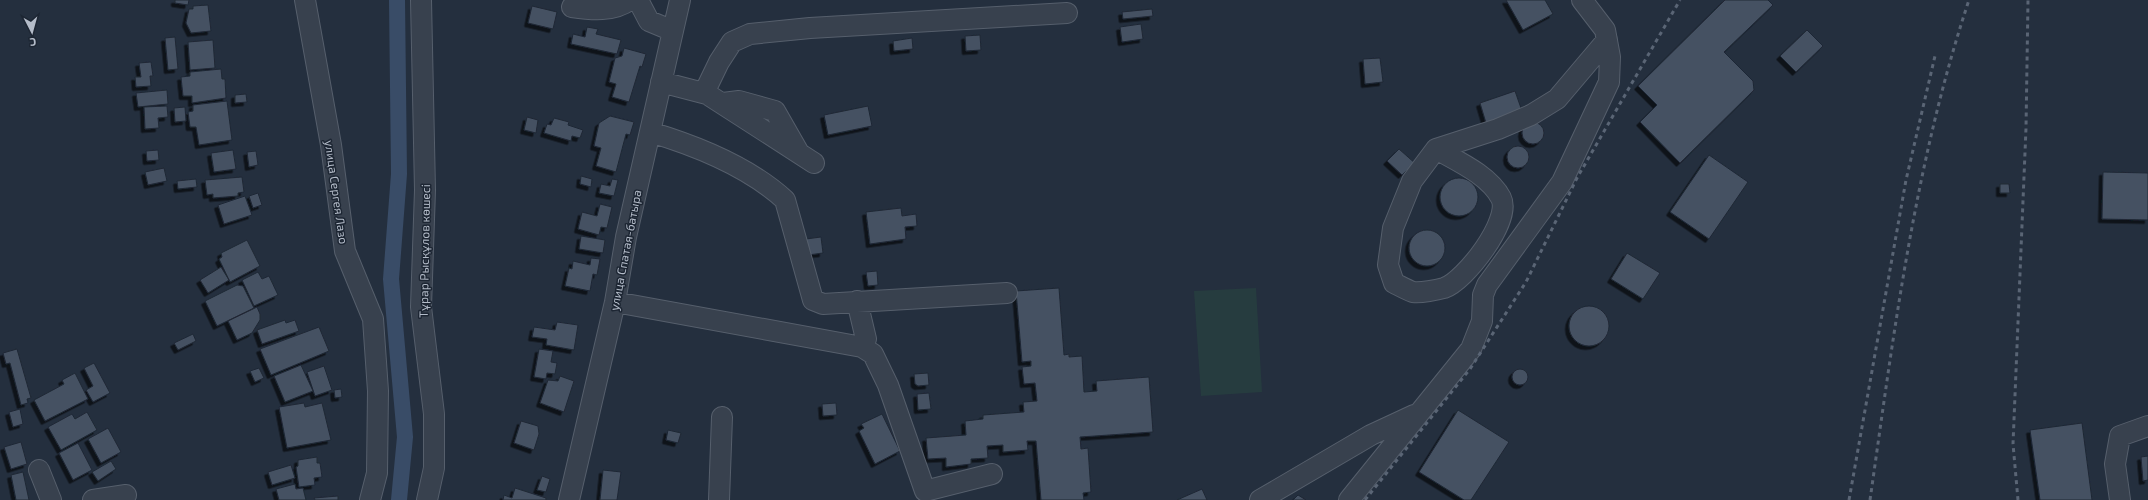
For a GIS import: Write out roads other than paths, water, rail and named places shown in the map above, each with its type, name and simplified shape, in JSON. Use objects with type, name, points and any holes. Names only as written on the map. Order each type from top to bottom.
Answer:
[{"type":"street","name":"улица Сергея Лазо","points":[[305,0],[331,145],[345,251],[373,319],[378,391],[377,473],[370,500]]},
{"type":"street","name":"Тұрар Рысқұлов көшесі","points":[[421,0],[425,190],[420,307],[434,414],[434,468],[427,500]]},
{"type":"street","points":[[572,7],[597,10],[622,6],[630,0]]},
{"type":"street","points":[[638,0],[649,21],[672,31]]},
{"type":"street","name":"улица Спатая-батыра","points":[[569,500],[615,302],[626,237],[680,0]]},
{"type":"street","points":[[1349,500],[1471,349],[1482,321],[1482,295],[1487,284],[1562,182],[1609,82],[1610,57],[1605,30],[1582,0]]},
{"type":"street","points":[[704,93],[732,42],[750,34],[810,28],[1067,13]]},
{"type":"street","points":[[1436,149],[1478,174],[1494,188],[1502,199],[1502,217],[1489,241],[1466,273],[1444,288],[1414,292],[1394,283],[1388,265],[1393,228],[1412,181],[1436,149],[1505,126],[1531,115],[1557,99],[1607,40]]},
{"type":"street","points":[[661,82],[704,93],[723,103],[806,158]]},
{"type":"street","points":[[650,132],[688,143],[706,151],[772,189],[785,200],[813,300],[822,304],[1007,293]]},
{"type":"street","points":[[857,301],[866,339],[862,347]]},
{"type":"street","points":[[615,302],[862,347],[873,354],[888,385],[925,491],[992,474]]},
{"type":"street","points":[[1260,500],[1371,436],[1419,412]]},
{"type":"street","points":[[719,500],[722,417]]},
{"type":"street","points":[[2120,500],[2115,464],[2120,436],[2148,426]]},
{"type":"street","points":[[39,470],[51,500]]},
{"type":"street","points":[[93,500],[126,495]]},
{"type":"waterway","points":[[397,0],[399,174],[391,279],[405,437],[399,500]]},
{"type":"railway","points":[[1365,500],[1470,369],[1526,282],[1577,178],[1680,0]]},
{"type":"railway","points":[[1870,500],[1888,374],[1908,248],[1920,185],[1950,61],[1969,0]]},
{"type":"railway","points":[[2018,500],[2013,444],[2026,128],[2028,0]]},
{"type":"railway","points":[[1849,500],[1906,180],[1935,56]]}]
